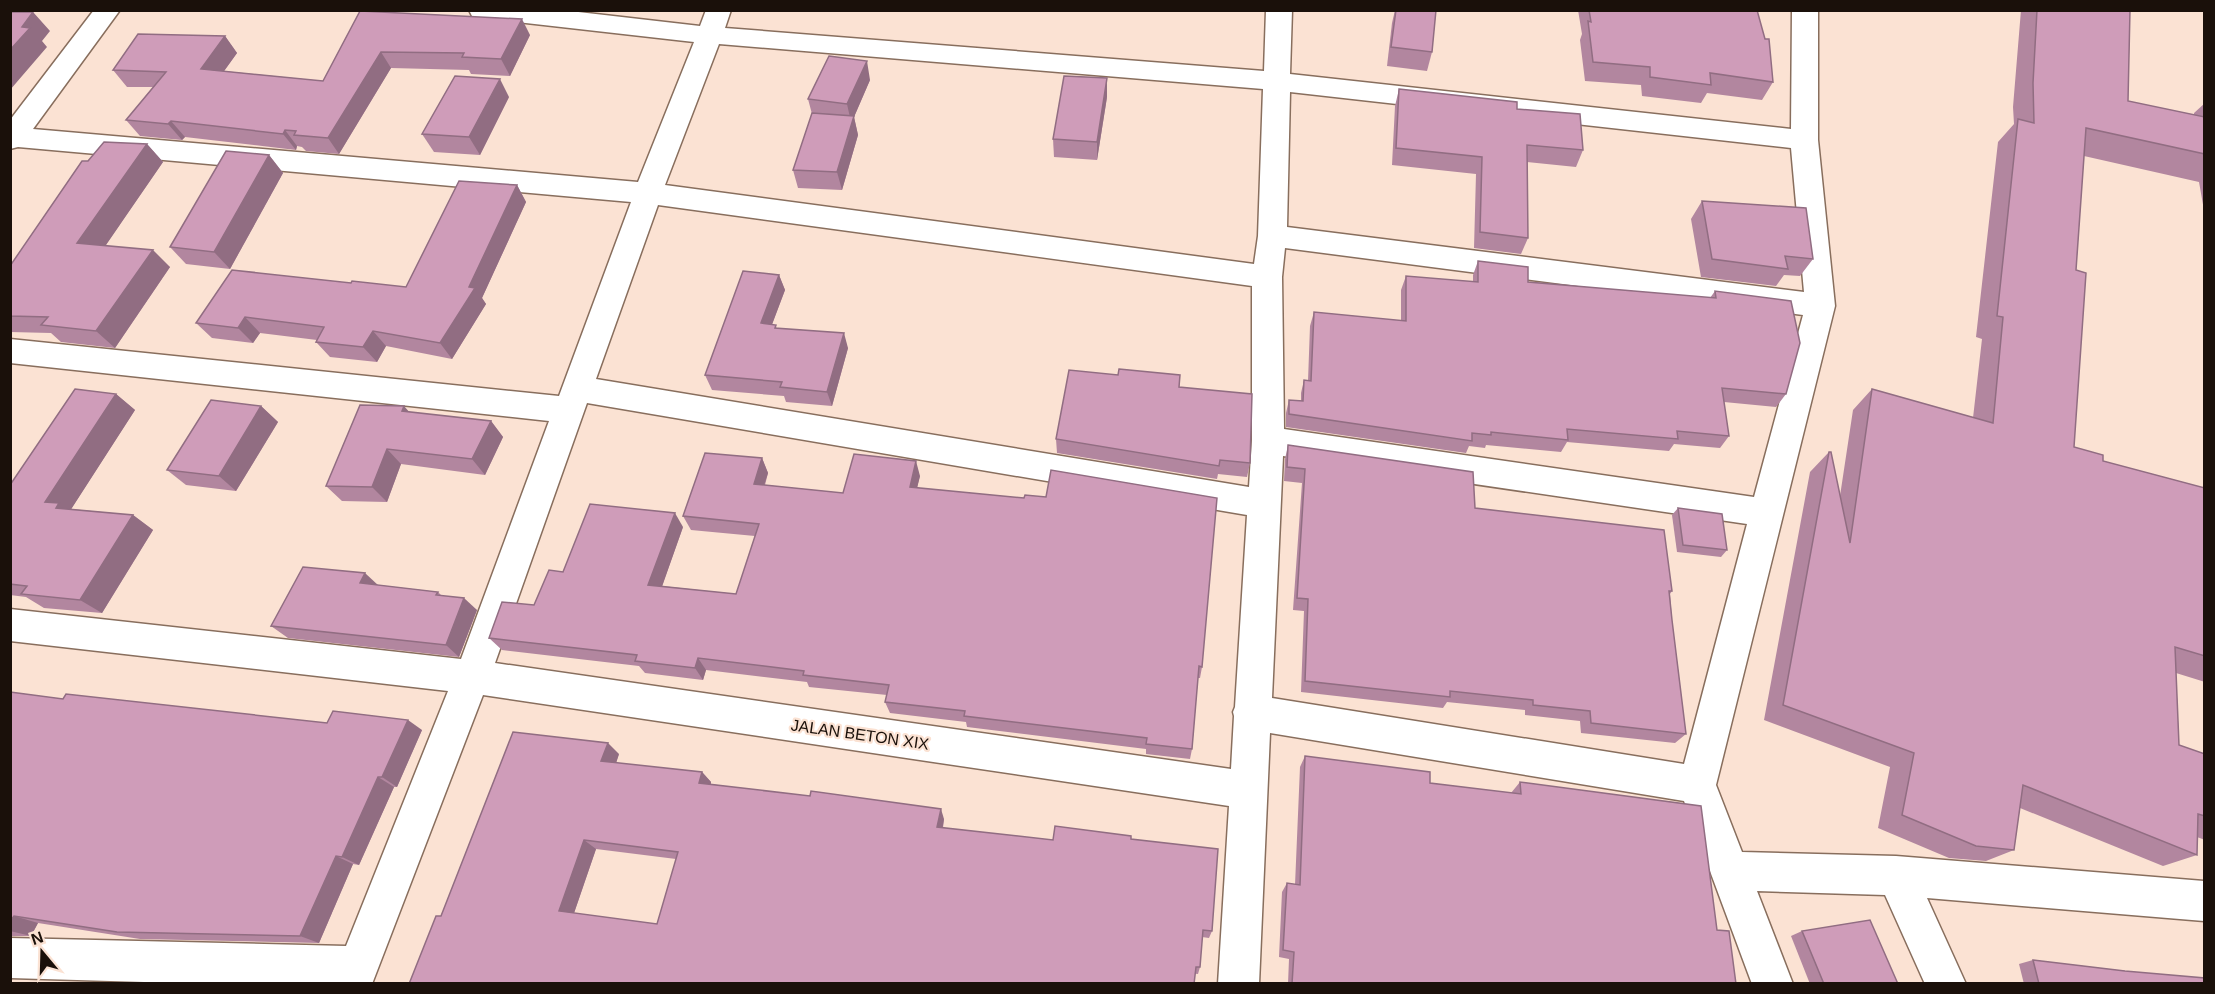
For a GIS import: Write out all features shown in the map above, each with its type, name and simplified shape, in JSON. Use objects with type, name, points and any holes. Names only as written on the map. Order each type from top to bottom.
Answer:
[{"type":"street","points":[[11,138],[108,10]]},
{"type":"street","points":[[481,10],[714,23],[1275,81],[1804,140]]},
{"type":"street","points":[[1238,984],[1251,712],[1268,440],[1267,277],[1272,236],[1275,81],[1279,10]]},
{"type":"street","points":[[1773,984],[1697,785],[1820,306],[1804,140],[1805,10]]},
{"type":"street","points":[[10,958],[355,975],[472,677],[648,193],[714,23]]},
{"type":"street","points":[[11,138],[648,193],[1267,277]]},
{"type":"street","points":[[1272,236],[1820,306]]},
{"type":"street","points":[[10,351],[574,399],[1264,504]]},
{"type":"street","points":[[1268,440],[1767,513]]},
{"type":"street","name":"JALAN BETON XIX","points":[[10,625],[472,677],[1247,790]]},
{"type":"street","points":[[1251,712],[1697,785]]},
{"type":"street","points":[[1730,872],[1896,876],[2205,901]]},
{"type":"street","points":[[1896,876],[1946,984]]},
{"type":"building","points":[[1396,10],[1436,10],[1432,52],[1391,47]]},
{"type":"building","points":[[1589,10],[1757,10],[1765,39],[1769,39],[1773,82],[1710,73],[1711,85],[1650,77],[1650,67],[1593,62],[1588,21],[1591,22]]},
{"type":"building","points":[[2037,10],[2130,10],[2128,101],[2205,117],[2205,154],[2086,128],[2076,270],[2086,273],[2074,447],[2103,455],[2103,461],[2205,488],[2205,656],[2175,647],[2179,745],[2205,754],[2205,816],[2198,814],[2197,855],[2023,785],[2014,850],[1976,846],[1902,815],[1914,753],[1783,705],[1829,452],[1831,452],[1850,543],[1872,389],[1993,423],[2003,317],[1997,316],[2018,119],[2034,123],[2033,83]]},
{"type":"building","points":[[360,11],[522,19],[501,59],[462,57],[464,53],[381,52],[328,138],[294,135],[296,131],[285,130],[283,134],[171,121],[168,124],[126,120],[166,72],[113,70],[138,34],[225,36],[201,69],[323,81]]},
{"type":"building","points":[[10,12],[33,12],[22,27],[30,28],[10,50]]},
{"type":"building","points":[[829,56],[867,61],[847,104],[808,99]]},
{"type":"building","points":[[455,76],[500,79],[469,137],[422,134]]},
{"type":"building","points":[[1064,76],[1107,78],[1097,142],[1053,139]]},
{"type":"building","points":[[1399,89],[1517,102],[1517,109],[1580,114],[1583,150],[1527,145],[1528,238],[1480,232],[1482,157],[1396,148]]},
{"type":"building","points":[[812,113],[854,116],[837,172],[793,170]]},
{"type":"building","points":[[104,142],[147,144],[77,243],[153,250],[96,331],[41,325],[48,317],[10,316],[10,266],[82,161],[88,161]]},
{"type":"building","points":[[226,151],[269,155],[214,252],[170,247]]},
{"type":"building","points":[[459,181],[517,185],[469,287],[475,288],[440,343],[373,331],[363,347],[316,342],[324,327],[245,317],[238,328],[196,323],[232,270],[406,287]]},
{"type":"building","points":[[1702,201],[1806,208],[1813,259],[1785,256],[1788,269],[1712,259]]},
{"type":"building","points":[[1478,261],[1528,267],[1528,282],[1716,298],[1715,291],[1791,301],[1800,343],[1786,394],[1722,388],[1729,436],[1677,431],[1678,439],[1567,429],[1568,440],[1491,432],[1491,435],[1472,433],[1472,441],[1289,414],[1289,400],[1303,401],[1304,380],[1311,381],[1314,312],[1406,321],[1406,276],[1478,282]]},
{"type":"building","points":[[743,271],[779,275],[761,323],[776,325],[775,328],[844,333],[827,392],[780,387],[782,382],[705,375]]},
{"type":"building","points":[[1119,369],[1180,375],[1179,387],[1252,394],[1250,463],[1220,460],[1219,466],[1056,439],[1069,370],[1118,375]]},
{"type":"building","points":[[75,389],[116,394],[45,502],[59,503],[56,508],[133,515],[80,600],[21,594],[27,586],[10,584],[10,485]]},
{"type":"building","points":[[211,400],[261,406],[219,476],[167,470]]},
{"type":"building","points":[[360,405],[404,406],[402,411],[491,421],[472,459],[387,449],[372,487],[326,486]]},
{"type":"building","points":[[1288,445],[1473,472],[1475,508],[1664,530],[1686,734],[1591,723],[1590,711],[1533,705],[1533,700],[1450,691],[1450,697],[1305,681],[1308,599],[1297,598],[1305,469],[1287,467]]},
{"type":"building","points":[[705,453],[762,458],[754,484],[843,493],[854,454],[916,461],[910,487],[1024,498],[1025,495],[1046,497],[1051,470],[1217,498],[1202,667],[1199,666],[1192,749],[1146,744],[1147,738],[964,716],[965,711],[885,702],[889,685],[803,675],[804,671],[698,658],[695,668],[635,661],[637,655],[489,638],[502,602],[534,605],[549,570],[563,572],[590,504],[675,513],[648,585],[736,594],[759,524],[683,516]]},
{"type":"building","points":[[1678,508],[1722,514],[1727,550],[1683,545]]},
{"type":"building","points":[[303,567],[365,573],[360,583],[438,592],[436,595],[464,598],[446,645],[271,626]]},
{"type":"building","points":[[10,692],[63,699],[66,694],[327,723],[333,711],[408,720],[382,777],[378,777],[342,857],[336,856],[300,936],[117,932],[14,916],[10,921]]},
{"type":"building","points":[[513,732],[608,743],[601,761],[702,772],[699,783],[810,796],[811,791],[941,809],[937,827],[1053,840],[1055,826],[1131,836],[1131,839],[1218,849],[1212,931],[1203,930],[1200,967],[1196,967],[1194,984],[409,984],[436,916],[441,916]],"holes":[[[584,840],[678,852],[657,924],[559,911]]]},
{"type":"building","points":[[1305,756],[1430,772],[1430,783],[1521,794],[1520,782],[1701,806],[1717,930],[1729,931],[1736,984],[1292,984],[1294,952],[1283,950],[1287,883],[1300,885]]},
{"type":"building","points":[[1870,920],[1898,984],[1824,984],[1802,931]]},
{"type":"building","points":[[2033,960],[2205,978],[2205,984],[2039,984]]}]
